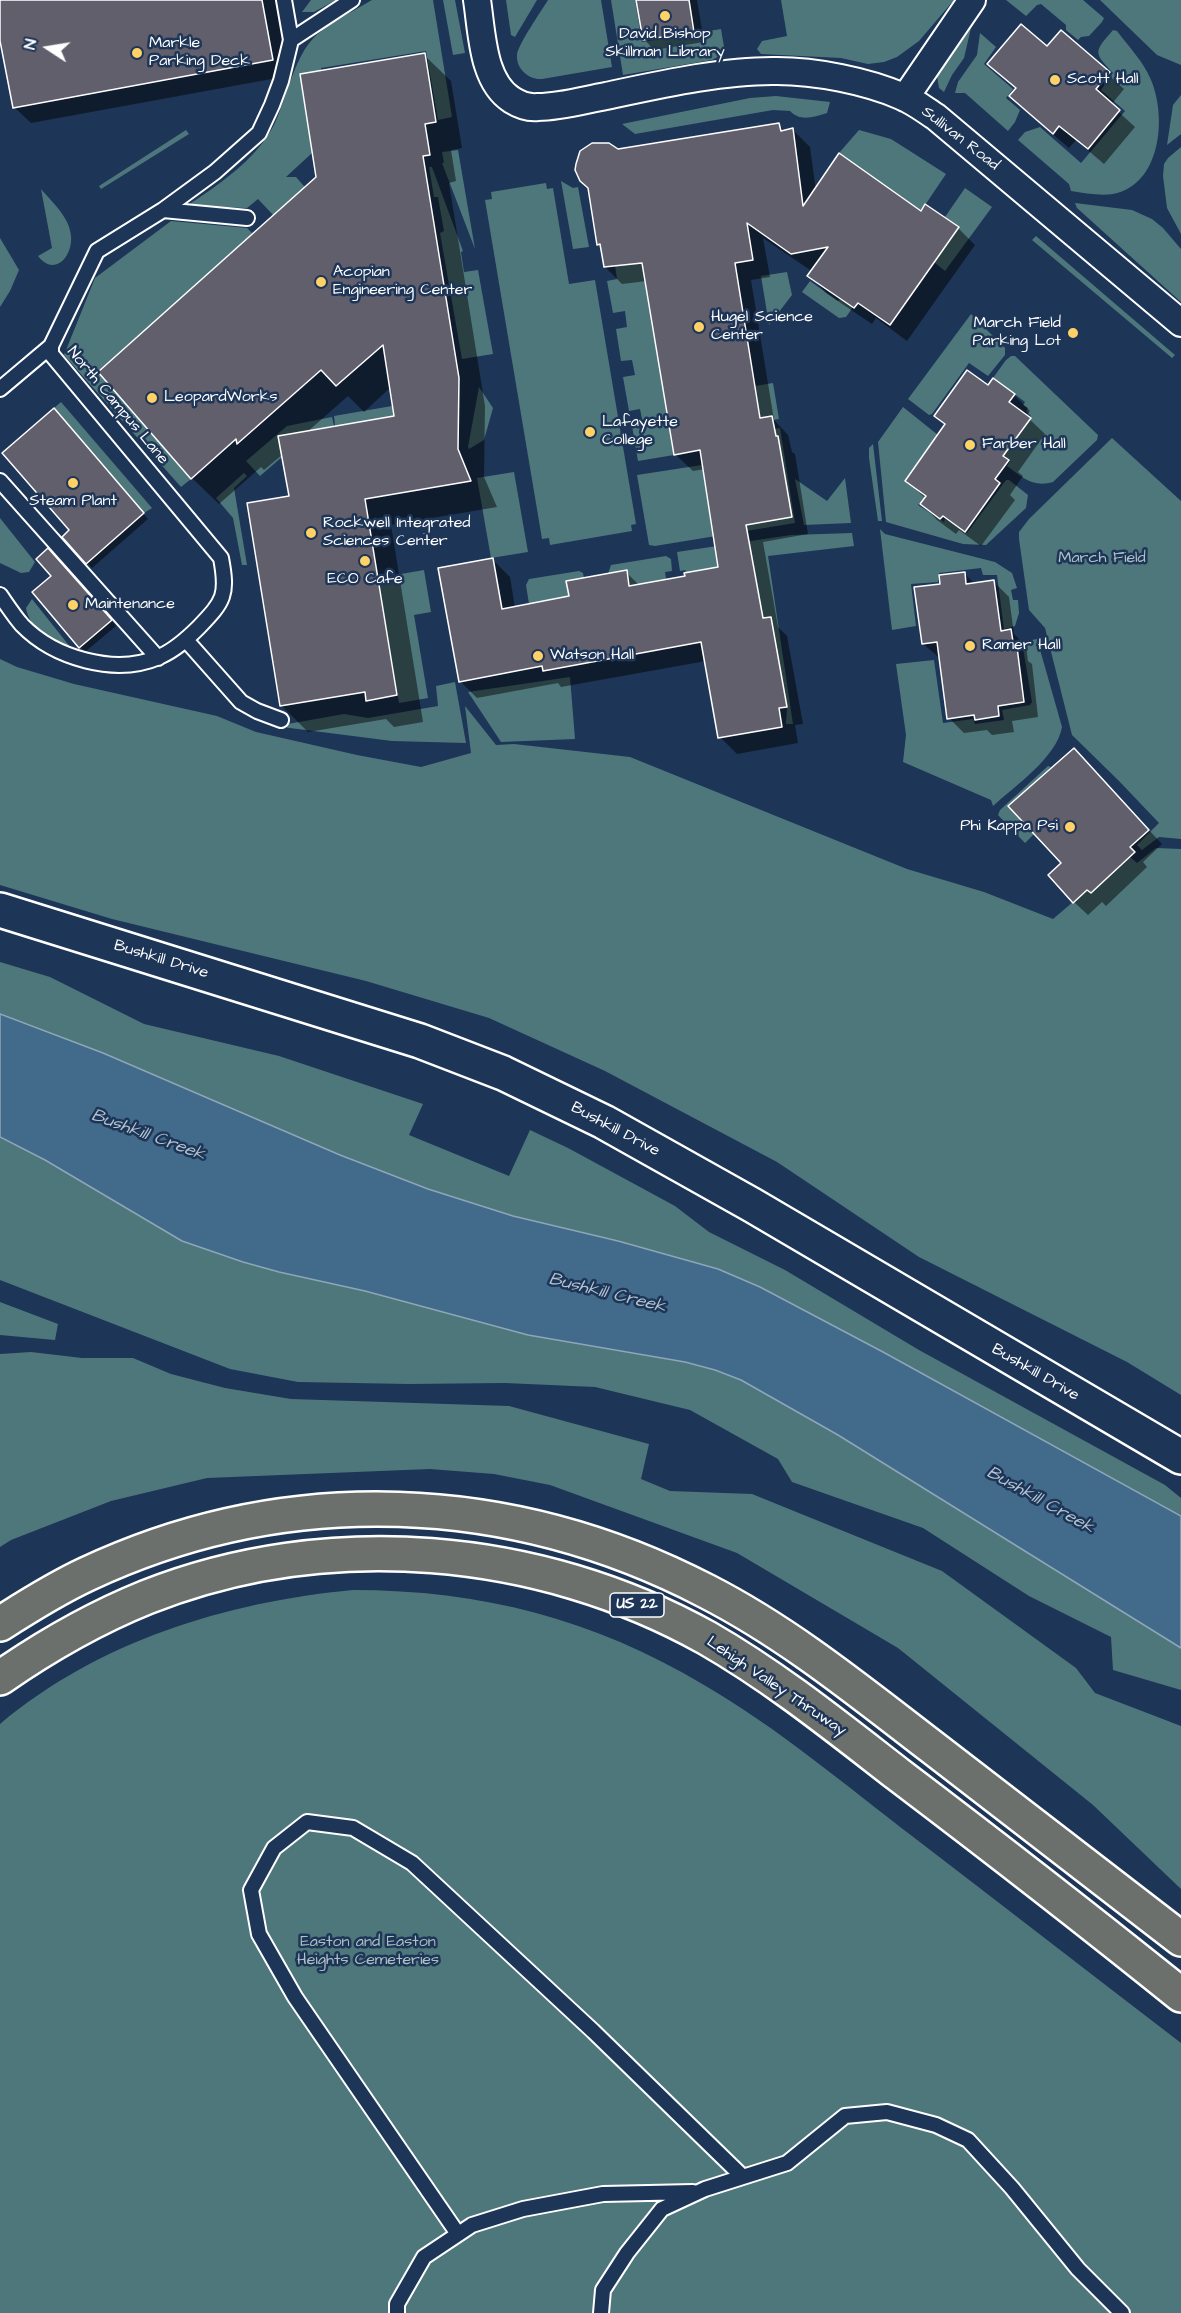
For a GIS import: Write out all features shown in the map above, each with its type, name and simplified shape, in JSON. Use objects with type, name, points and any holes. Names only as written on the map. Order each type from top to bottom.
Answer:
[{"type":"highway","name":"US 22","points":[[0,1623],[85,1574],[133,1554],[216,1529],[293,1513],[350,1508],[402,1508],[451,1512],[552,1531],[604,1547],[652,1566],[705,1591],[785,1639],[841,1677],[1181,1939]]},
{"type":"highway","name":"Lehigh Valley Thruway","points":[[0,1678],[62,1638],[149,1597],[196,1581],[299,1558],[352,1553],[434,1556],[505,1565],[560,1578],[657,1613],[706,1638],[755,1668],[817,1711],[1028,1873],[1181,1995]]},
{"type":"street","name":"Sullivan Road","points":[[477,0],[491,71],[502,92],[513,101],[526,106],[547,106],[744,72],[778,71],[844,79],[905,98],[952,130],[1181,323]]},
{"type":"street","points":[[905,98],[972,0]]},
{"type":"street","name":"Bushkill Drive","points":[[0,910],[420,1041],[503,1073],[604,1122],[742,1200],[1181,1457]]},
{"type":"lane","name":"North Campus Lane","points":[[158,658],[186,640],[219,606],[225,589],[221,558],[51,354],[51,346],[97,251],[163,210],[215,171],[259,132],[278,89],[291,40],[284,0]]},
{"type":"lane","points":[[291,40],[352,0]]},
{"type":"lane","points":[[163,210],[247,218]]},
{"type":"lane","points":[[0,389],[51,346]]},
{"type":"lane","points":[[0,481],[158,658],[114,665],[73,656],[44,642],[22,625],[0,595]]},
{"type":"lane","points":[[186,640],[241,702],[281,720]]},
{"type":"lane","points":[[458,2234],[295,1997],[259,1934],[251,1890],[274,1848],[307,1822],[352,1828],[412,1863],[593,2031],[743,2177]]},
{"type":"lane","points":[[601,2313],[603,2290],[627,2253],[662,2209],[698,2192],[787,2163],[845,2116],[887,2112],[936,2125],[968,2140],[1012,2188],[1078,2269],[1122,2313]]},
{"type":"lane","points":[[397,2313],[396,2304],[424,2257],[472,2225],[523,2209],[603,2194],[698,2192]]},
{"type":"green space","points":[[311,0],[336,0],[314,12],[302,12]]},
{"type":"green space","points":[[372,0],[433,0],[452,117],[438,120],[426,51],[321,68],[321,71],[300,74],[312,153],[286,177],[296,177],[331,217],[274,216],[258,199],[247,208],[187,206],[235,171],[257,150],[274,125],[300,59],[311,41],[331,24]]},
{"type":"green space","points":[[443,0],[455,0],[465,53],[453,55]]},
{"type":"green space","points":[[506,0],[537,0],[515,37],[511,35]]},
{"type":"green space","points":[[548,0],[601,0],[612,67],[542,79],[532,78],[524,73],[517,60],[518,50]]},
{"type":"green space","points":[[611,0],[635,0],[642,42],[721,29],[723,54],[712,60],[623,75]]},
{"type":"green space","points":[[781,0],[954,0],[919,41],[897,57],[884,62],[868,64],[841,58],[761,54],[757,49],[762,41],[787,36]]},
{"type":"green space","points":[[1006,0],[1083,0],[1104,18],[1089,36],[1078,40],[1066,30],[1066,25],[1041,4],[1026,16]]},
{"type":"green space","points":[[1100,0],[1181,0],[1181,65],[1157,55]]},
{"type":"green space","points":[[971,28],[964,58],[944,92],[939,88],[937,76]]},
{"type":"green space","points":[[1113,30],[1117,31],[1135,54],[1151,80],[1159,112],[1156,148],[1141,178],[1129,188],[1108,195],[1071,191],[1069,184],[1018,140],[1025,132],[1040,127],[1081,163],[1125,111],[1101,90],[1113,73],[1102,61],[1098,52]]},
{"type":"green space","points":[[980,33],[996,47],[984,64],[1013,89],[1006,98],[1020,110],[1008,131],[965,93],[955,93],[958,82],[977,55]]},
{"type":"green space","points":[[1181,95],[1181,134],[1167,145],[1173,105]]},
{"type":"green space","points":[[776,96],[830,102],[827,113],[807,118],[798,117],[790,111],[773,110],[635,134],[622,124],[750,98]]},
{"type":"green space","points":[[186,130],[189,134],[101,189],[99,186]]},
{"type":"green space","points":[[859,130],[891,139],[946,174],[921,211],[839,153]]},
{"type":"green space","points":[[1181,147],[1181,234],[1167,208],[1163,176],[1164,164]]},
{"type":"green space","points":[[458,150],[475,249],[442,163],[444,163],[442,152]]},
{"type":"green space","points":[[429,167],[432,167],[463,251],[461,252],[464,272],[478,270],[493,354],[462,359],[440,233],[444,231],[438,197],[434,197]]},
{"type":"green space","points":[[561,181],[573,188],[578,187],[589,247],[573,249]]},
{"type":"green space","points":[[546,183],[547,189],[553,188],[569,284],[595,280],[636,524],[631,525],[632,531],[550,545],[549,538],[542,539],[485,200],[492,199],[491,192]]},
{"type":"green space","points":[[965,188],[992,207],[945,271],[934,262],[959,227],[945,217]]},
{"type":"green space","points":[[41,189],[68,223],[71,236],[71,244],[66,257],[61,262],[50,265],[38,256],[52,248]]},
{"type":"green space","points":[[1075,203],[1132,210],[1152,219],[1163,228],[1181,249],[1181,302],[1077,208]]},
{"type":"green space","points":[[171,221],[247,228],[253,234],[98,372],[191,479],[181,487],[64,355],[95,278]]},
{"type":"green space","points":[[1036,236],[1175,355],[1172,358],[1032,240]]},
{"type":"green space","points":[[0,238],[19,270],[0,307]]},
{"type":"green space","points":[[639,242],[674,455],[638,461],[632,426],[643,424],[640,409],[629,411],[623,377],[635,375],[632,360],[621,361],[616,329],[627,327],[625,311],[613,313],[607,281],[617,279],[615,265]]},
{"type":"green space","points":[[787,272],[792,295],[769,325],[761,276]]},
{"type":"green space","points":[[810,281],[838,301],[840,299],[853,307],[846,317],[839,318],[802,292]]},
{"type":"green space","points":[[971,314],[1005,348],[1005,355],[988,376],[969,363],[929,415],[908,399]]},
{"type":"green space","points":[[1011,356],[1015,356],[1098,435],[1097,440],[1053,482],[1039,484],[1028,480],[1007,466],[1010,461],[1003,456],[1031,416],[1026,411],[1028,408],[1023,405],[1025,402],[993,378]]},
{"type":"green space","points":[[773,383],[779,419],[772,420],[771,416],[760,418],[755,386]]},
{"type":"green space","points":[[479,387],[493,408],[484,440],[469,449],[468,447]]},
{"type":"green space","points":[[61,402],[152,508],[144,513],[54,408]]},
{"type":"green space","points":[[392,406],[394,416],[335,426],[334,416]]},
{"type":"green space","points":[[903,407],[938,435],[905,481],[926,496],[918,505],[944,522],[945,519],[967,533],[1006,480],[1028,495],[1026,508],[986,545],[963,544],[886,522],[878,442]]},
{"type":"green space","points":[[332,417],[334,426],[279,436],[282,457],[260,476],[246,461],[287,426]]},
{"type":"green space","points":[[780,428],[795,523],[655,546],[649,545],[637,475],[702,465],[712,531],[791,517],[778,436],[775,436],[774,429]]},
{"type":"green space","name":"March Field","points":[[1112,438],[1181,501],[1181,839],[1159,837],[1142,850],[1137,845],[1159,823],[1072,735],[1045,628],[1029,610],[1019,539],[1019,532],[1029,519]]},
{"type":"green space","points":[[873,444],[882,521],[878,521],[869,458],[869,448]]},
{"type":"green space","points":[[514,472],[528,552],[491,558],[477,478]]},
{"type":"green space","points":[[244,473],[247,476],[234,488],[247,565],[242,565],[233,518],[216,498]]},
{"type":"green space","points":[[845,478],[851,523],[804,525],[795,479],[827,501]]},
{"type":"green space","points":[[0,518],[35,562],[29,572],[21,573],[0,563]]},
{"type":"green space","points":[[880,529],[885,534],[995,562],[1012,573],[1017,588],[1011,590],[1013,600],[1018,600],[1019,613],[1015,626],[1004,629],[997,575],[983,575],[981,568],[939,573],[938,582],[911,584],[916,626],[892,630]]},
{"type":"green space","points":[[852,533],[854,546],[768,556],[793,724],[786,724],[787,707],[771,618],[763,618],[753,561],[684,573],[686,570],[680,571],[677,552],[791,535]]},
{"type":"green space","points":[[666,556],[671,559],[672,571],[665,572],[666,579],[629,586],[626,571],[608,574],[611,565]]},
{"type":"green space","points":[[424,570],[431,612],[414,615],[428,698],[399,703],[378,578]]},
{"type":"green space","points":[[579,571],[583,573],[584,578],[566,581],[569,596],[529,604],[526,585],[529,579]]},
{"type":"green space","points":[[32,599],[71,648],[56,643],[37,629],[26,608]]},
{"type":"green space","points":[[1037,639],[1062,727],[1059,738],[1044,760],[1023,780],[993,806],[991,800],[903,762],[906,735],[896,664],[934,660],[943,723],[973,719],[975,724],[1004,720],[1002,710],[1030,705],[1032,702],[1022,642]]},
{"type":"green space","points":[[0,659],[17,667],[74,684],[217,716],[256,732],[421,767],[471,753],[465,706],[496,745],[514,744],[630,757],[907,869],[984,892],[1053,919],[1087,890],[1091,893],[1130,857],[1137,863],[1156,848],[1181,849],[1181,1395],[1127,1362],[919,1257],[777,1162],[605,1071],[489,1018],[366,981],[112,919],[0,885]]},
{"type":"green space","points":[[570,677],[575,739],[501,742],[468,692]]},
{"type":"green space","points":[[455,682],[466,743],[392,741],[282,727],[282,725],[344,714],[368,718],[438,706],[436,686]]},
{"type":"green space","points":[[1048,766],[1051,767],[1009,806],[1034,834],[1025,843],[998,815],[1000,810]]},
{"type":"green space","points":[[0,962],[50,977],[144,1024],[279,1056],[423,1104],[409,1135],[509,1176],[530,1130],[675,1206],[709,1232],[785,1270],[919,1350],[1165,1485],[1181,1498],[1181,1516],[883,1352],[760,1287],[718,1269],[618,1241],[513,1216],[428,1189],[340,1155],[103,1053],[0,1014]]},
{"type":"green space","points":[[0,1137],[45,1160],[182,1241],[243,1262],[365,1291],[528,1335],[685,1362],[742,1380],[838,1435],[1181,1648],[1181,1690],[1113,1670],[1111,1637],[1029,1596],[923,1528],[792,1482],[778,1459],[690,1410],[595,1387],[505,1383],[298,1382],[230,1369],[0,1280]]},
{"type":"green space","points":[[0,1302],[58,1324],[55,1340],[0,1335]]},
{"type":"green space","points":[[31,1352],[82,1358],[133,1358],[171,1374],[225,1388],[291,1399],[509,1406],[649,1444],[641,1479],[670,1491],[752,1494],[942,1571],[1076,1668],[1095,1693],[1181,1726],[1181,1889],[1093,1805],[898,1648],[737,1553],[550,1485],[494,1474],[430,1469],[207,1478],[111,1501],[11,1540],[0,1547],[0,1354]]},
{"type":"green space","name":"Easton and Easton Heights Cemeteries","points":[[353,1590],[400,1591],[446,1596],[535,1613],[621,1642],[663,1662],[704,1685],[784,1738],[1181,2043],[1181,2313],[0,2313],[0,1724],[38,1695],[79,1670],[122,1648],[166,1630],[258,1604]]},
{"type":"water","name":"Bushkill Creek","points":[[0,1014],[103,1053],[340,1155],[428,1189],[513,1216],[618,1241],[718,1269],[760,1287],[883,1352],[1181,1516],[1181,1648],[838,1435],[741,1380],[685,1362],[528,1335],[365,1291],[279,1272],[182,1241],[45,1160],[0,1137]]},
{"type":"building","name":"Markle Parking Deck","points":[[0,0],[262,0],[273,60],[13,108],[0,41]]},
{"type":"building","name":"David Bishop Skillman Library","points":[[636,0],[689,0],[694,32],[643,40]]},
{"type":"building","name":"Scott Hall","points":[[1021,24],[1047,46],[1061,30],[1110,72],[1096,89],[1120,110],[1088,149],[1059,126],[1053,134],[1009,96],[1016,88],[987,64]]},
{"type":"building","points":[[425,53],[436,122],[425,124],[430,155],[423,156],[459,378],[458,449],[471,481],[365,499],[397,695],[366,701],[365,692],[280,706],[247,503],[289,496],[278,436],[394,416],[383,345],[336,386],[321,370],[237,444],[236,439],[191,479],[98,372],[316,177],[300,74]]},
{"type":"building","points":[[779,123],[781,131],[793,128],[803,206],[839,153],[921,211],[925,204],[959,227],[890,325],[858,303],[854,308],[807,276],[828,247],[791,254],[747,223],[753,260],[735,263],[760,418],[772,416],[776,436],[778,436],[792,517],[746,525],[763,618],[771,617],[787,707],[779,708],[782,727],[718,738],[701,642],[543,671],[542,666],[459,682],[438,568],[493,558],[502,609],[569,596],[566,581],[627,570],[629,586],[685,576],[684,573],[718,567],[700,450],[674,455],[642,263],[604,267],[600,244],[597,245],[588,188],[580,181],[575,170],[580,151],[592,143],[609,143],[618,149]]},
{"type":"building","name":"Farber Hall","points":[[967,370],[988,385],[993,378],[1015,394],[1009,402],[1031,418],[1003,456],[1009,460],[995,479],[1000,483],[965,532],[943,516],[940,519],[920,504],[926,496],[905,481],[945,424],[934,416]]},
{"type":"building","name":"Steam Plant","points":[[54,408],[144,513],[86,564],[62,537],[69,530],[2,453]]},
{"type":"building","name":"Maintenance","points":[[48,548],[112,620],[79,648],[32,592],[51,576],[36,559]]},
{"type":"building","name":"Ramer Hall","points":[[965,572],[966,584],[994,580],[1001,631],[1011,629],[1014,648],[1017,647],[1024,702],[998,706],[999,716],[975,720],[974,715],[947,719],[937,642],[922,644],[914,587],[940,584],[939,575]]},
{"type":"building","name":"Phi Kappa Psi","points":[[1074,748],[1149,830],[1130,847],[1135,852],[1091,893],[1087,890],[1073,903],[1048,875],[1061,863],[1008,806]]},
{"type":"place","name":"David Bishop Skillman Library","points":[[665,16]]},
{"type":"place","name":"Markle Parking Deck","points":[[137,53]]},
{"type":"place","name":"Scott Hall","points":[[1055,80]]},
{"type":"place","name":"Acopian Engineering Center","points":[[321,282]]},
{"type":"place","name":"Hugel Science Center","points":[[699,327]]},
{"type":"place","name":"March Field Parking Lot","points":[[1073,333]]},
{"type":"place","name":"LeopardWorks","points":[[152,398]]},
{"type":"place","name":"Lafayette College","points":[[590,432]]},
{"type":"place","name":"Farber Hall","points":[[970,445]]},
{"type":"place","name":"Steam Plant","points":[[73,483]]},
{"type":"place","name":"Rockwell Integrated Sciences Center","points":[[311,533]]},
{"type":"place","name":"ECO Cafe","points":[[365,561]]},
{"type":"place","name":"Maintenance","points":[[73,605]]},
{"type":"place","name":"Ramer Hall","points":[[970,646]]},
{"type":"place","name":"Watson Hall","points":[[538,656]]},
{"type":"place","name":"Phi Kappa Psi","points":[[1070,827]]}]
